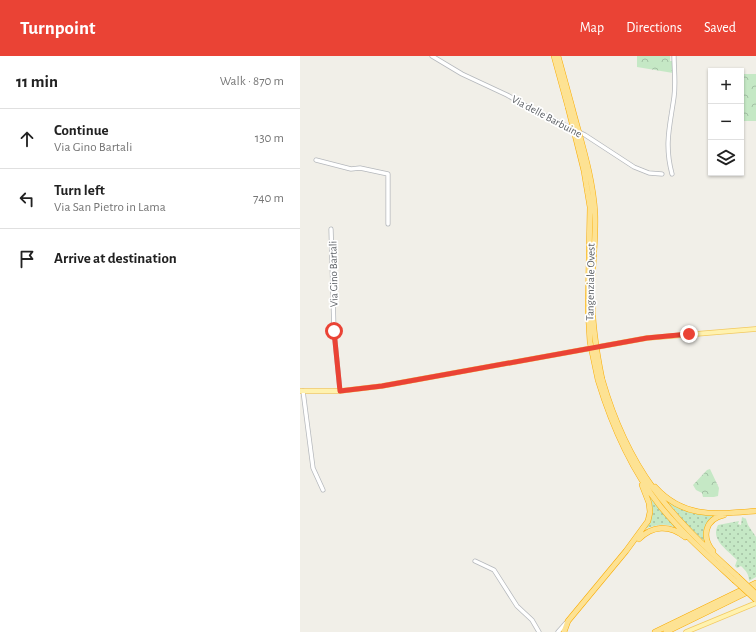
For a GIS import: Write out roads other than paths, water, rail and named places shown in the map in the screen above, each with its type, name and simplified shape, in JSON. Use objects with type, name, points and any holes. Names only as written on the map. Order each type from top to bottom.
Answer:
[{"type":"highway","name":"Tangenziale Ovest","points":[[554,56],[587,164],[594,199],[595,232],[592,313],[600,379],[612,421],[628,457],[660,506],[714,562],[756,594]]},
{"type":"highway","name":"Tangenziale Ovest","points":[[558,56],[570,107]]},
{"type":"highway","name":"Tangenziale Ovest","points":[[600,379],[628,448],[647,481],[669,510],[756,600]]},
{"type":"highway","points":[[628,448],[656,488],[674,503],[697,512],[731,513],[756,511]]},
{"type":"highway","points":[[564,632],[565,627],[572,616],[645,526],[650,512],[648,498],[628,457]]},
{"type":"highway","points":[[731,513],[720,516],[711,521],[706,530],[706,535],[711,548],[735,578]]},
{"type":"highway","points":[[626,551],[646,531],[663,528],[680,533],[714,562]]},
{"type":"highway","points":[[656,632],[756,583]]},
{"type":"highway","points":[[666,632],[756,588]]},
{"type":"main road","points":[[302,391],[340,391],[382,386],[647,338],[756,329]]},
{"type":"main road","points":[[686,632],[756,604]]},
{"type":"street","name":"Via delle Barbuine","points":[[432,56],[462,74],[507,95],[585,136],[634,167],[649,173],[662,174]]},
{"type":"street","points":[[672,174],[668,147],[668,125],[674,96],[674,56]]},
{"type":"street","points":[[316,160],[351,169],[360,168],[388,174],[388,224]]},
{"type":"street","name":"Via Gino Bartali","points":[[331,229],[334,331],[340,391]]},
{"type":"street","points":[[302,391],[313,468],[323,490]]},
{"type":"street","points":[[474,561],[494,570],[512,598],[532,620],[539,632]]},
{"type":"street","points":[[558,632],[572,616]]}]
